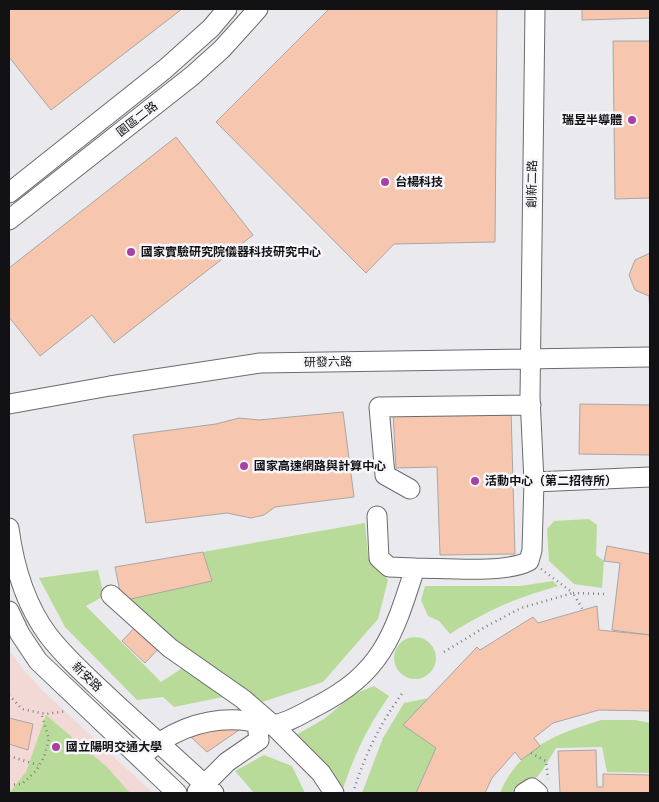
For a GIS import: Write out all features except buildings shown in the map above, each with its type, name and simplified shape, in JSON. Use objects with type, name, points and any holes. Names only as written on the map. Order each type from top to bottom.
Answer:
[{"type":"street","name":"園區二路","points":[[9,193],[165,69],[211,28],[227,9]]},
{"type":"street","name":"園區二路","points":[[9,220],[192,76],[222,49],[258,9]]},
{"type":"street","name":"創新二路","points":[[528,561],[532,550],[534,482],[531,359],[535,9]]},
{"type":"street","name":"研發六路","points":[[9,404],[119,384],[260,363],[650,358]]},
{"type":"street","points":[[410,489],[385,475],[379,407],[531,405]]},
{"type":"street","points":[[534,482],[650,477]]},
{"type":"street","points":[[377,516],[379,558],[389,567],[504,568],[520,566],[528,561]]},
{"type":"street","name":"新安路","points":[[9,528],[12,555],[21,582],[30,604],[48,634],[68,658],[205,790]]},
{"type":"street","points":[[140,758],[157,742],[192,726],[239,720],[265,724],[294,718],[334,698],[350,687],[367,671],[391,635],[400,615],[415,568]]},
{"type":"street","points":[[111,595],[170,648],[242,699],[265,724],[321,773],[334,793]]},
{"type":"street","name":"新安路","points":[[9,611],[20,634],[38,661],[140,758],[170,790]]},
{"type":"street","points":[[205,790],[228,762],[259,740],[265,724]]},
{"type":"street","points":[[524,793],[532,788],[543,789]]},
{"type":"path","points":[[528,561],[573,593],[583,610]]},
{"type":"path","points":[[444,652],[521,608],[573,593],[606,594]]},
{"type":"path","points":[[353,793],[365,757],[379,726],[403,692]]},
{"type":"path","points":[[9,695],[22,709],[41,713],[66,713]]},
{"type":"path","points":[[9,785],[22,784],[39,766],[44,757],[49,738],[41,713]]},
{"type":"path","points":[[531,753],[546,761],[543,789]]},
{"type":"path","points":[[9,756],[39,766]]},
{"type":"shaded area","name":"國立陽明交通大學","points":[[9,650],[43,691],[153,793],[9,793]]},
{"type":"green space","points":[[589,519],[597,525],[596,555],[604,561],[602,588],[574,584],[549,561],[547,529],[554,521]]},
{"type":"green space","points":[[365,523],[368,555],[388,580],[378,619],[323,682],[259,703],[122,601],[212,581],[203,552]]},
{"type":"green space","points":[[98,570],[104,596],[86,606],[161,682],[184,667],[228,696],[174,707],[163,697],[137,700],[65,627],[39,578]]},
{"type":"green space","points":[[553,581],[558,586],[528,595],[502,606],[450,634],[439,621],[428,616],[421,600],[425,586],[520,586]]},
{"type":"green space","points":[[419,637],[427,640],[433,646],[436,658],[433,670],[427,676],[411,679],[403,676],[397,670],[394,654],[397,646],[403,640]]},
{"type":"green space","points":[[374,686],[389,696],[362,742],[342,792],[333,773],[296,735],[324,719],[354,694]]},
{"type":"green space","points":[[429,698],[436,748],[416,793],[362,793],[383,738],[404,703]]},
{"type":"green space","points":[[46,715],[107,767],[130,793],[9,793],[26,772]]},
{"type":"green space","points":[[601,720],[635,720],[650,723],[650,773],[607,772],[602,747],[556,748],[540,773],[528,785],[511,792],[500,793],[508,777],[518,764],[541,744],[569,731]]},
{"type":"green space","points":[[264,755],[292,766],[305,793],[254,793],[235,771]]},
{"type":"place","name":"瑞昱半導體","points":[[632,120]]},
{"type":"place","name":"台楊科技","points":[[385,182]]},
{"type":"place","name":"國家實驗研究院儀器科技研究中心","points":[[131,252]]},
{"type":"place","name":"國家高速網路與計算中心","points":[[244,466]]},
{"type":"place","name":"活動中心（第二招待所）","points":[[475,481]]},
{"type":"place","name":"國立陽明交通大學","points":[[56,747]]}]
